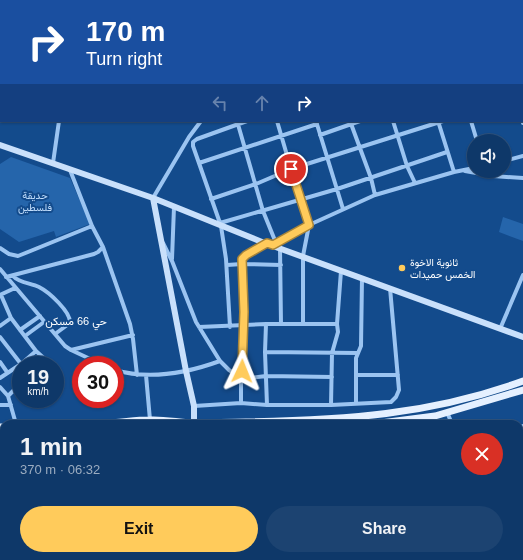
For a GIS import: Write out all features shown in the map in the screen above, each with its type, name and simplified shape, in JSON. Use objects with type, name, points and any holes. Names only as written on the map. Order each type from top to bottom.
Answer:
[{"type":"main road","points":[[1,146],[153,198],[341,271],[523,337]]},
{"type":"main road","points":[[153,198],[197,420]]},
{"type":"main road","points":[[327,420],[422,409],[468,398],[523,381]]},
{"type":"main road","points":[[404,420],[447,412],[523,390]]},
{"type":"street","points":[[53,164],[59,122]]},
{"type":"street","points":[[153,198],[189,137],[200,122]]},
{"type":"street","points":[[277,122],[300,200],[309,225],[303,256],[303,324]]},
{"type":"street","points":[[320,135],[351,122],[375,195]]},
{"type":"street","points":[[393,122],[415,183]]},
{"type":"street","points":[[211,199],[256,184],[291,169],[310,164],[326,157],[440,122],[447,152],[454,172]]},
{"type":"street","points":[[471,122],[476,134]]},
{"type":"street","points":[[230,326],[227,265],[221,225],[193,146],[194,141],[197,139],[238,123],[263,211],[281,265],[281,324]]},
{"type":"street","points":[[199,163],[316,123],[343,209]]},
{"type":"street","points":[[221,225],[337,189],[447,152]]},
{"type":"street","points":[[511,159],[523,156]]},
{"type":"street","points":[[70,170],[92,226],[103,247],[126,311],[133,335],[137,375]]},
{"type":"street","points":[[241,403],[244,312],[242,259],[246,255],[274,245],[309,225],[375,195],[454,172],[467,170]]},
{"type":"street","points":[[462,171],[492,176],[523,178]]},
{"type":"street","points":[[172,260],[174,207]]},
{"type":"street","points":[[0,248],[9,254],[18,256],[92,226]]},
{"type":"street","points":[[160,237],[172,260],[192,314],[220,362],[229,370],[241,378],[266,376],[332,377]]},
{"type":"street","points":[[6,277],[94,254],[103,247]]},
{"type":"street","points":[[227,265],[281,265]]},
{"type":"street","points":[[0,269],[62,343],[70,350],[83,356]]},
{"type":"street","points":[[331,405],[332,353],[338,332],[337,324],[341,271]]},
{"type":"street","points":[[500,329],[523,275]]},
{"type":"street","points":[[13,276],[18,280],[36,286],[45,291],[67,313],[70,323],[55,334]]},
{"type":"street","points":[[356,404],[356,358],[361,346],[362,278]]},
{"type":"street","points":[[15,288],[1,295],[11,318],[41,356]]},
{"type":"street","points":[[194,406],[241,403],[267,405],[331,405],[391,402],[398,393],[398,375],[390,288]]},
{"type":"street","points":[[20,330],[40,316]]},
{"type":"street","points":[[0,326],[11,318]]},
{"type":"street","points":[[25,336],[44,322]]},
{"type":"street","points":[[199,327],[266,324],[337,324]]},
{"type":"street","points":[[266,324],[265,352],[267,405]]},
{"type":"street","points":[[70,350],[133,335]]},
{"type":"street","points":[[0,337],[16,356]]},
{"type":"street","points":[[30,356],[36,350]]},
{"type":"street","points":[[265,352],[358,353]]},
{"type":"street","points":[[0,362],[7,372]]},
{"type":"street","points":[[124,372],[146,375],[186,371],[220,362]]},
{"type":"street","points":[[0,378],[12,370]]},
{"type":"street","points":[[146,375],[150,420]]},
{"type":"street","points":[[356,375],[398,375]]},
{"type":"street","points":[[0,387],[8,396],[15,420]]},
{"type":"street","points":[[8,396],[12,392]]},
{"type":"street","points":[[0,405],[11,405]]},
{"type":"street","points":[[447,412],[451,420]]},
{"type":"green space","name":"حديقة فلسطين","points":[[11,157],[70,178],[90,224],[56,237],[54,231],[19,242],[0,229],[0,164]]},
{"type":"green space","points":[[503,217],[523,224],[523,241],[499,232]]},
{"type":"place","name":"ثانوية الاخوة الخمس حميدات","points":[[402,268]]},
{"type":"district","name":"حي 66 مسكن","points":[[76,321]]},
{"type":"route","points":[[242,371],[244,312],[242,259],[246,255],[267,243],[273,245],[309,225],[291,169]]}]
